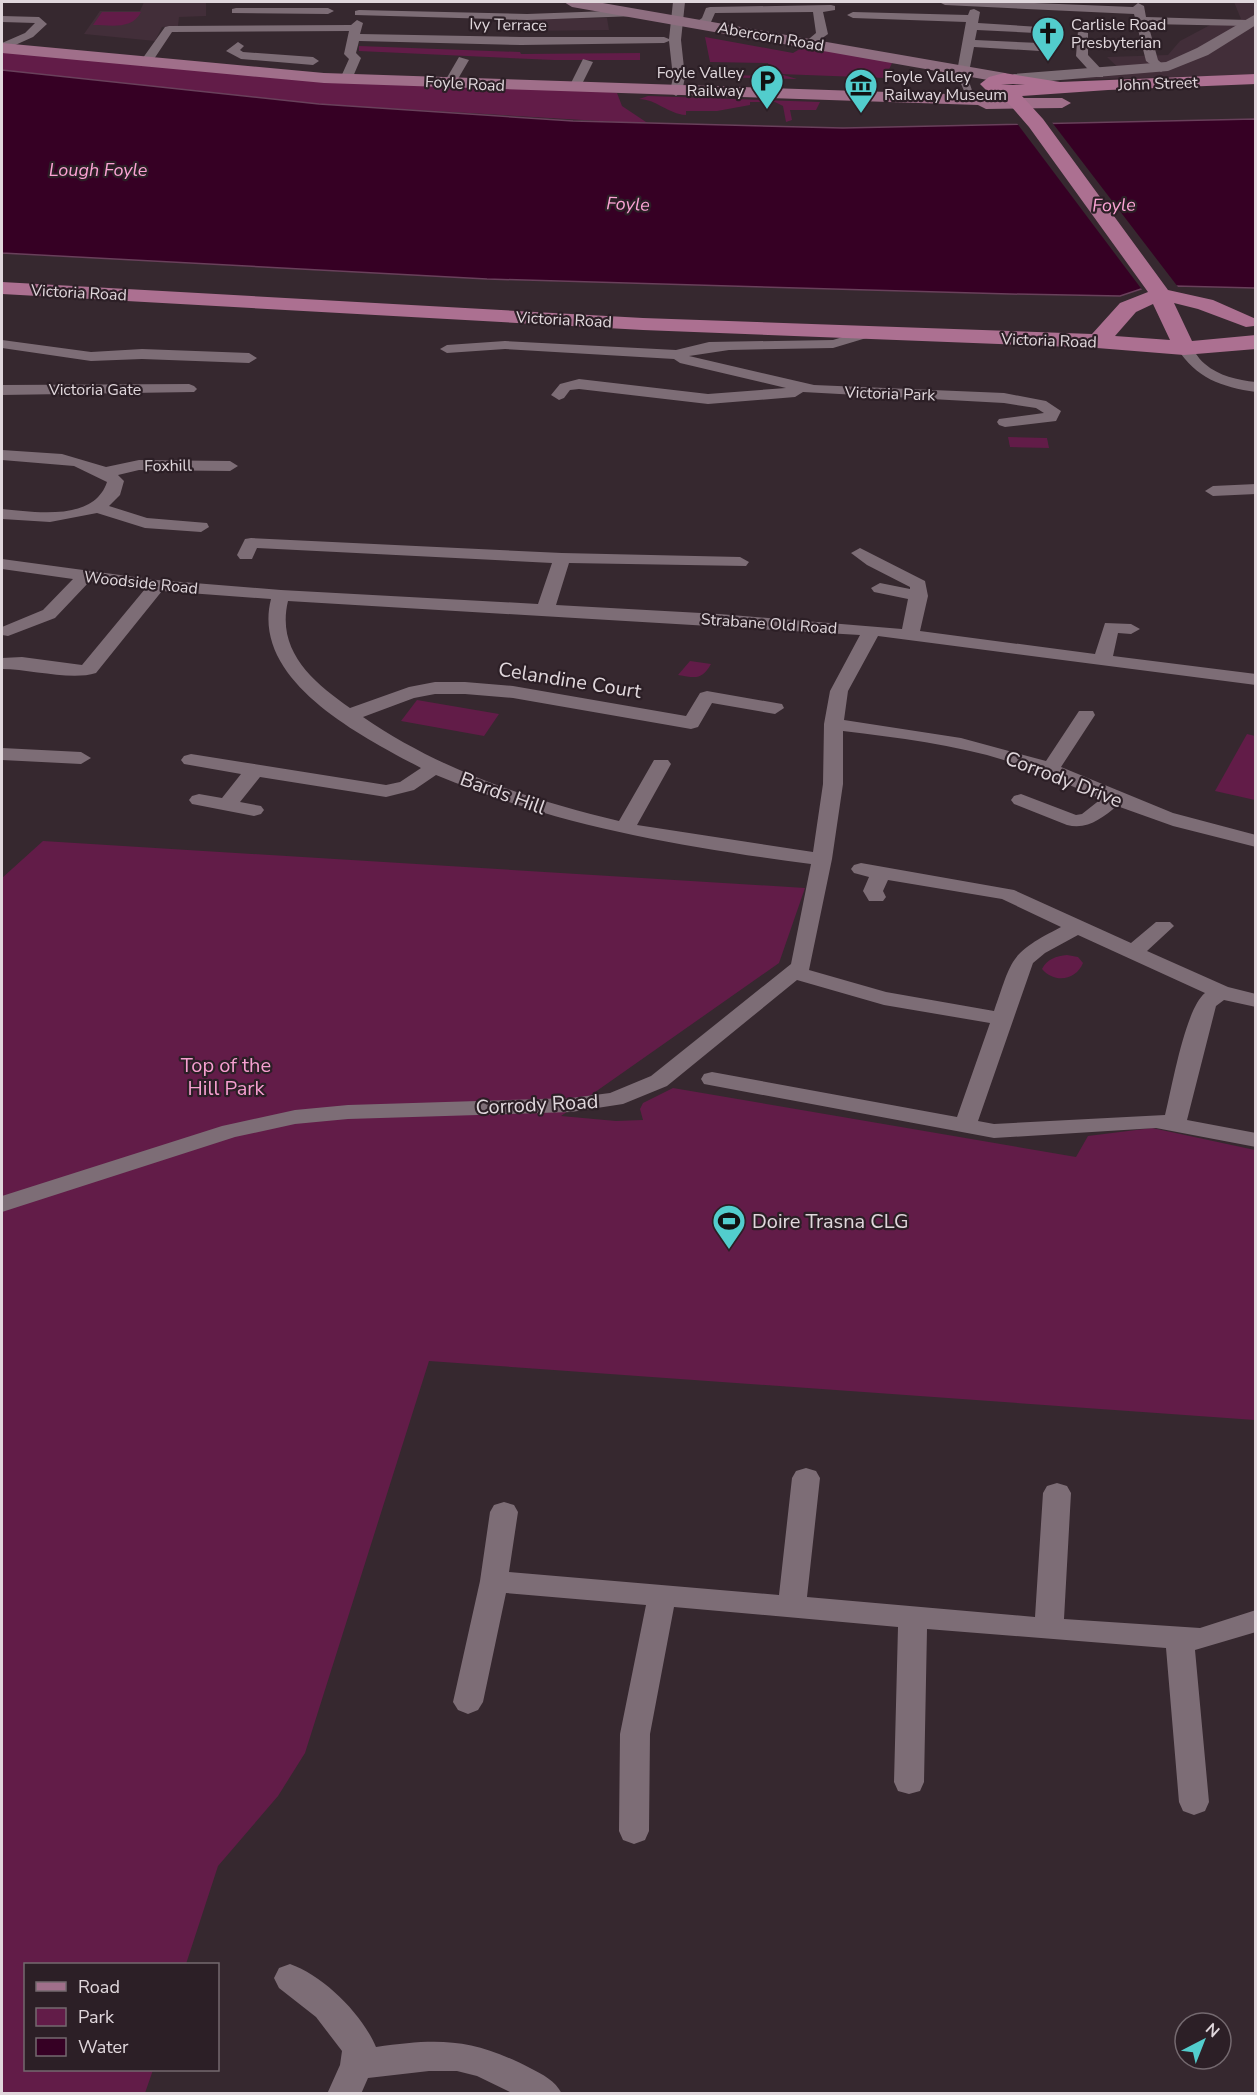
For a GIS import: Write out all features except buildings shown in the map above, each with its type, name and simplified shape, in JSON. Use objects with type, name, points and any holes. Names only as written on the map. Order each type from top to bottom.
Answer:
[{"type":"highway","name":"John Street","points":[[1016,94],[1061,95],[1256,79]]},
{"type":"highway","points":[[1016,94],[1061,95]]},
{"type":"highway","points":[[1016,94],[1157,289],[1176,323]]},
{"type":"highway","name":"Foyle Road","points":[[1016,94],[1096,101],[1175,99]]},
{"type":"highway","name":"Foyle Road","points":[[1061,95],[1096,101]]},
{"type":"highway","name":"Victoria Road","points":[[2,288],[643,324],[1126,343],[1176,323]]},
{"type":"highway","points":[[1097,341],[1132,304],[1151,298],[1159,309],[1176,323],[1253,328]]},
{"type":"highway","points":[[1116,321],[1132,314],[1220,332],[1253,328]]},
{"type":"highway","points":[[1176,323],[1253,328]]},
{"type":"main road","name":"Abercorn Road","points":[[572,2],[627,9],[965,71],[1016,94]]},
{"type":"main road","name":"Foyle Road","points":[[2,48],[146,63],[346,79],[930,100],[973,100],[1016,94]]},
{"type":"main road","name":"Foyle Road","points":[[930,100],[1016,94]]},
{"type":"street","points":[[676,92],[679,77],[675,40],[678,2]]},
{"type":"street","points":[[945,2],[1140,11],[1251,21]]},
{"type":"street","points":[[973,100],[964,67],[975,2]]},
{"type":"street","points":[[232,29],[236,6],[328,11]]},
{"type":"street","points":[[346,79],[354,58],[350,54],[361,7],[527,17],[627,9]]},
{"type":"street","points":[[700,24],[707,20],[710,10],[831,8]]},
{"type":"street","points":[[1140,11],[1152,61],[1161,68]]},
{"type":"street","points":[[810,43],[822,34],[818,12]]},
{"type":"street","points":[[853,15],[973,22],[1055,31]]},
{"type":"street","points":[[2,19],[28,18],[39,20],[41,24],[29,35],[2,48]]},
{"type":"street","points":[[1016,94],[1099,74],[1161,68],[1181,63],[1251,21]]},
{"type":"street","name":"Ivy Terrace","points":[[146,63],[169,29],[354,32],[521,41],[664,40]]},
{"type":"street","points":[[1082,33],[1082,56],[1099,74]]},
{"type":"street","points":[[969,43],[1040,47]]},
{"type":"street","points":[[238,46],[232,51],[263,57],[313,61]]},
{"type":"street","points":[[247,71],[263,57]]},
{"type":"street","points":[[451,81],[463,60]]},
{"type":"street","points":[[574,87],[587,62]]},
{"type":"street","points":[[1176,323],[1198,368],[1212,378],[1256,387]]},
{"type":"street","name":"Victoria Park","points":[[678,355],[688,349],[711,347],[834,344],[868,333]]},
{"type":"street","name":"Victoria Gate","points":[[2,344],[106,357],[128,358],[142,354],[249,358]]},
{"type":"street","name":"Victoria Park","points":[[447,350],[505,345],[678,355],[685,360],[814,390],[1004,398],[1040,404],[1053,411],[1050,418],[1005,422]]},
{"type":"street","points":[[559,395],[565,387],[579,384],[708,399],[814,390]]},
{"type":"street","name":"Victoria Gate","points":[[2,390],[189,388]]},
{"type":"street","points":[[2,455],[70,460],[93,465],[107,472]]},
{"type":"street","name":"Foxhill","points":[[107,472],[139,465],[230,466]]},
{"type":"street","name":"Foxhill","points":[[2,514],[33,518],[67,516],[96,507],[116,490],[116,481],[107,472]]},
{"type":"street","points":[[1213,491],[1256,489]]},
{"type":"street","points":[[96,507],[145,523],[201,526]]},
{"type":"street","points":[[246,555],[251,543],[561,558],[740,562]]},
{"type":"street","points":[[860,553],[867,559],[907,575],[919,585],[919,596],[910,635]]},
{"type":"street","points":[[545,610],[561,558]]},
{"type":"street","name":"Woodside Road","points":[[2,564],[157,585],[281,595]]},
{"type":"street","points":[[8,631],[50,614],[85,576]]},
{"type":"street","points":[[2,664],[22,663],[83,671],[89,669],[157,585]]},
{"type":"street","points":[[880,588],[919,596]]},
{"type":"street","name":"Strabane Old Road","points":[[281,595],[872,630],[1256,680]]},
{"type":"street","name":"Bards Hill","points":[[281,595],[274,633],[288,663],[314,690],[347,716],[436,767],[520,802],[624,830],[699,844],[822,859]]},
{"type":"street","points":[[1102,661],[1111,627],[1131,629]]},
{"type":"street","points":[[872,630],[839,691],[834,724],[833,784],[822,859],[801,966],[795,973],[884,999],[1003,1018]]},
{"type":"street","name":"Celandine Court","points":[[347,716],[409,693],[435,688],[513,692],[691,723],[707,697],[775,708]]},
{"type":"street","points":[[1049,770],[1062,755],[1086,715]]},
{"type":"street","name":"Corrody Drive","points":[[834,724],[944,740],[1049,770],[1115,798],[1191,825],[1256,841]]},
{"type":"street","points":[[2,754],[81,758]]},
{"type":"street","points":[[191,760],[386,791],[407,786],[436,767]]},
{"type":"street","points":[[624,830],[661,764]]},
{"type":"street","points":[[227,805],[254,771]]},
{"type":"street","points":[[1021,800],[1074,821],[1088,819],[1115,798]]},
{"type":"street","points":[[199,800],[254,810]]},
{"type":"street","points":[[876,897],[873,891],[871,870],[1007,894],[1220,992],[1256,1001]]},
{"type":"street","points":[[965,1126],[1023,960],[1037,948],[1078,926]]},
{"type":"street","points":[[1133,952],[1163,926]]},
{"type":"street","name":"Corrody Road","points":[[2,1204],[230,1131],[295,1117],[348,1112],[571,1105],[615,1099],[659,1081],[795,973]]},
{"type":"street","points":[[1174,1124],[1206,1003],[1220,992]]},
{"type":"street","points":[[712,1079],[747,1077],[994,1131],[1036,1130],[1137,1121],[1174,1124],[1256,1140]]},
{"type":"street","points":[[792,1608],[806,1478]]},
{"type":"street","points":[[1049,1629],[1057,1493]]},
{"type":"street","points":[[468,1702],[494,1581],[504,1512]]},
{"type":"street","points":[[494,1581],[913,1618],[1200,1639],[1256,1622]]},
{"type":"street","points":[[634,1831],[635,1734],[662,1597]]},
{"type":"street","points":[[909,1782],[913,1618]]},
{"type":"street","points":[[1179,1637],[1194,1802]]},
{"type":"street","points":[[290,1978],[328,2007],[344,2024],[359,2047],[351,2079]]},
{"type":"street","points":[[351,2079],[413,2057],[466,2058],[512,2074],[544,2094]]},
{"type":"shaded area","points":[[144,2],[206,2],[206,16],[179,17],[178,26],[162,27],[155,41],[84,34],[100,11],[140,11]]},
{"type":"shaded area","points":[[1234,2],[1255,2],[1255,75],[1050,80],[1126,75],[1107,57],[1168,55],[1180,41],[1212,24],[1231,24],[1241,19]]},
{"type":"shaded area","points":[[607,18],[609,30],[524,31],[526,19]]},
{"type":"green space","points":[[102,12],[141,12],[137,18],[127,24],[93,25]]},
{"type":"green space","points":[[705,37],[793,53],[805,46],[893,61],[885,78],[780,74],[797,79],[713,77],[719,75],[771,76],[778,73],[770,69],[768,63],[710,62]]},
{"type":"green space","points":[[359,46],[520,52],[521,54],[640,53],[640,60],[554,60],[359,51]]},
{"type":"green space","points":[[2,48],[247,71],[575,87],[617,93],[622,106],[649,124],[319,104],[2,70]]},
{"type":"green space","points":[[648,96],[820,102],[816,110],[790,110],[792,120],[786,122],[783,106],[775,102],[750,102],[750,105],[717,111],[686,111],[686,115],[673,112],[651,101],[639,99]]},
{"type":"green space","points":[[1008,437],[1047,438],[1049,448],[1010,447]]},
{"type":"green space","points":[[690,661],[711,664],[705,673],[698,677],[678,675]]},
{"type":"green space","points":[[417,700],[499,714],[484,736],[401,721]]},
{"type":"green space","points":[[1247,734],[1255,736],[1255,800],[1215,791]]},
{"type":"green space","name":"Top of the Hill Park","points":[[43,841],[805,888],[779,963],[561,1116],[616,1121],[643,1120],[640,1109],[643,1103],[673,1088],[1076,1157],[1088,1136],[1152,1128],[1255,1150],[1255,1420],[429,1361],[305,1753],[278,1796],[218,1866],[186,1963],[24,1963],[24,2071],[153,2071],[145,2093],[2,2093],[2,878]]},
{"type":"green space","points":[[1067,955],[1078,957],[1083,963],[1080,969],[1070,976],[1053,977],[1042,969],[1052,959]]},
{"type":"water","name":"Lough Foyle","points":[[2,70],[319,104],[573,121],[843,128],[1255,119],[1255,288],[1175,286],[1141,289],[1120,296],[1010,294],[487,279],[2,253]]},
{"type":"pier","points":[[1051,121],[1180,291],[1143,291],[1016,122]]},
{"type":"place","name":"Carlisle Road Presbyterian","points":[[1048,62]]},
{"type":"place","name":"Foyle Valley Railway","points":[[767,110]]},
{"type":"place","name":"Foyle Valley Railway Museum","points":[[861,114]]},
{"type":"place","name":"Doire Trasna CLG","points":[[729,1250]]},
{"type":"water label","name":"Foyle","points":[[628,204]]},
{"type":"water label","name":"Foyle","points":[[1114,205]]}]
